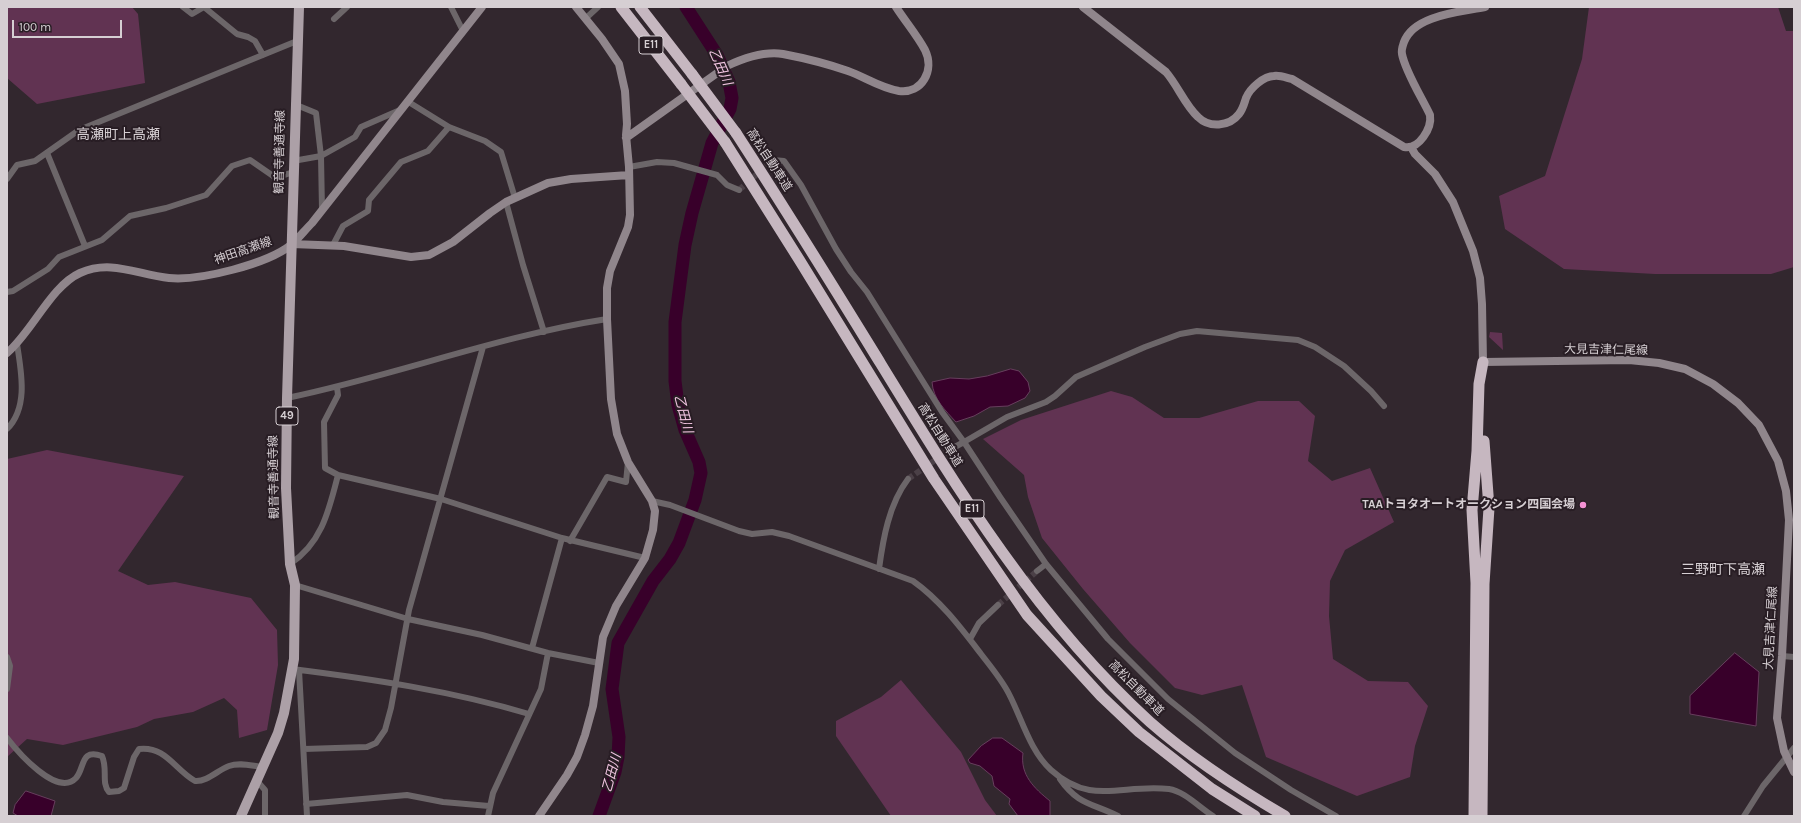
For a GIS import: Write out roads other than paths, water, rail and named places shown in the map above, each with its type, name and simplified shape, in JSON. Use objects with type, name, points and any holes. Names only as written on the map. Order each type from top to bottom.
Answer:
[{"type":"highway","name":"E11","points":[[621,7],[725,142],[800,261],[934,480],[1027,615],[1101,696],[1139,732],[1212,789],[1255,816]]},
{"type":"highway","name":"高松自動車道","points":[[640,7],[736,133],[812,251],[946,470],[1001,551],[1041,602],[1108,681],[1150,722],[1221,777],[1285,816]]},
{"type":"highway","points":[[1474,816],[1476,583],[1472,510],[1477,451],[1479,384],[1483,362]]},
{"type":"highway","points":[[1482,816],[1484,584],[1489,508],[1484,448],[1483,362]]},
{"type":"main road","name":"観音寺善通寺線","points":[[241,816],[257,782],[284,714],[296,670],[294,659],[295,584],[290,564],[286,488],[294,104],[299,7]]},
{"type":"street","points":[[183,7],[192,14],[204,7],[237,34],[251,38],[263,55]]},
{"type":"street","points":[[334,19],[347,7]]},
{"type":"street","points":[[451,7],[463,31]]},
{"type":"street","name":"神田高瀬線","points":[[7,353],[17,344],[66,283],[78,274],[91,268],[108,266],[169,278],[187,279],[218,273],[272,256],[292,244],[322,210],[482,7]]},
{"type":"street","points":[[539,816],[554,796],[577,757],[593,706],[603,637],[616,606],[645,558],[653,530],[655,511],[652,501],[628,462],[617,434],[611,399],[607,288],[610,271],[628,227],[630,215],[625,90],[619,64],[602,39],[576,7]]},
{"type":"street","points":[[585,19],[598,7]]},
{"type":"street","points":[[626,138],[727,66],[736,61],[766,53],[782,54],[848,71],[893,90],[909,91],[919,87],[924,81],[928,72],[929,62],[925,50],[896,7]]},
{"type":"street","points":[[1083,7],[1166,72],[1176,83],[1194,113],[1206,124],[1225,124],[1234,119],[1244,106],[1249,93],[1264,79],[1273,76],[1292,79],[1404,147],[1411,147],[1425,135],[1431,120],[1401,52],[1406,36],[1416,26],[1425,21],[1485,7]]},
{"type":"street","points":[[7,179],[17,165],[35,161],[79,130],[297,41]]},
{"type":"street","points":[[407,101],[449,127],[485,141],[501,152],[515,198]]},
{"type":"street","points":[[294,104],[316,113],[321,156],[322,210]]},
{"type":"street","points":[[7,292],[13,291],[48,269],[59,257],[102,240],[130,216],[166,208],[206,195],[232,166],[250,160],[276,178],[293,166],[321,156],[355,137],[361,127],[400,110]]},
{"type":"street","points":[[333,245],[344,226],[368,211],[369,200],[401,162],[428,151],[449,127]]},
{"type":"street","points":[[1411,147],[1415,154],[1435,174],[1453,202],[1473,251],[1480,278],[1484,326],[1483,362]]},
{"type":"street","points":[[47,153],[85,246]]},
{"type":"street","points":[[772,160],[784,161],[801,185],[836,249],[851,272],[867,292],[942,412],[964,442],[1046,564],[1108,639],[1168,699],[1235,753],[1291,790],[1335,816]]},
{"type":"street","points":[[292,244],[333,245],[411,257],[429,255],[453,242],[506,202],[548,183],[629,171],[657,162],[674,163],[694,168],[717,176],[727,185],[739,190]]},
{"type":"street","points":[[506,202],[522,265],[544,332]]},
{"type":"street","points":[[287,398],[338,387],[483,347],[607,319]]},
{"type":"street","points":[[951,449],[1006,417],[1046,402],[1076,377],[1145,347],[1180,334],[1197,331],[1298,340],[1315,347],[1344,366],[1371,391],[1384,406]]},
{"type":"street","points":[[7,429],[20,407],[22,377],[17,344]]},
{"type":"street","points":[[304,749],[367,747],[376,743],[385,730],[409,610],[483,347]]},
{"type":"street","name":"大見吉津仁尾線","points":[[1483,362],[1629,360],[1659,363],[1685,369],[1713,384],[1738,403],[1758,425],[1778,461],[1786,491],[1789,520],[1782,656],[1777,718],[1784,751],[1794,772]]},
{"type":"street","points":[[338,387],[338,396],[324,422],[325,468],[338,475],[441,499],[570,541],[645,558]]},
{"type":"street","points":[[570,541],[607,477],[626,482],[628,462]]},
{"type":"street","points":[[290,564],[303,556],[320,531],[330,509],[338,475]]},
{"type":"street","points":[[879,569],[883,543],[896,498],[908,479]]},
{"type":"street","points":[[652,501],[670,505],[739,532],[752,534],[772,532],[789,536],[913,582],[925,589],[970,639],[1008,693],[1040,758],[1058,776],[1068,790],[1082,802],[1118,816]]},
{"type":"street","points":[[532,648],[562,538]]},
{"type":"street","points":[[1037,571],[1046,564]]},
{"type":"street","points":[[295,584],[408,619],[482,635],[548,653],[599,663]]},
{"type":"street","points":[[970,639],[979,623],[998,605]]},
{"type":"street","points":[[488,816],[493,793],[541,689],[548,653]]},
{"type":"street","points":[[1782,656],[1794,657]]},
{"type":"street","points":[[7,658],[10,666],[7,689]]},
{"type":"street","points":[[307,816],[304,749],[296,670],[395,684],[486,701],[529,714]]},
{"type":"street","points":[[7,738],[34,769],[55,781],[71,782],[76,778],[84,761],[89,755],[94,753],[102,756],[106,766],[106,788],[109,792],[124,788],[139,749],[148,748],[155,750],[167,757],[195,781],[200,782],[228,766],[236,764],[263,767]]},
{"type":"street","points":[[1744,816],[1763,786],[1794,748]]},
{"type":"street","points":[[1058,776],[1081,789],[1103,792],[1144,788],[1171,789],[1213,816]]},
{"type":"street","points":[[257,782],[266,790],[265,816]]},
{"type":"street","points":[[306,804],[407,795],[443,802],[489,806]]},
{"type":"waterway","name":"乙田川","points":[[599,816],[615,772],[618,757],[619,737],[612,689],[618,643],[653,581],[670,559],[679,543],[695,500],[701,473],[699,462],[685,430],[678,405],[675,381],[675,322],[685,245],[692,213],[712,143],[730,109],[732,98],[729,82],[717,55],[686,7]]},
{"type":"tunnel","points":[[739,190],[773,160]]},
{"type":"tunnel","points":[[908,479],[951,449]]},
{"type":"tunnel","points":[[998,605],[1037,571]]},
{"type":"place","name":"TAAトヨタオートオークション四国会場","points":[[1583,505]]},
{"type":"district","name":"高瀬町上高瀬","points":[[118,135]]},
{"type":"district","name":"三野町下高瀬","points":[[1723,570]]}]
